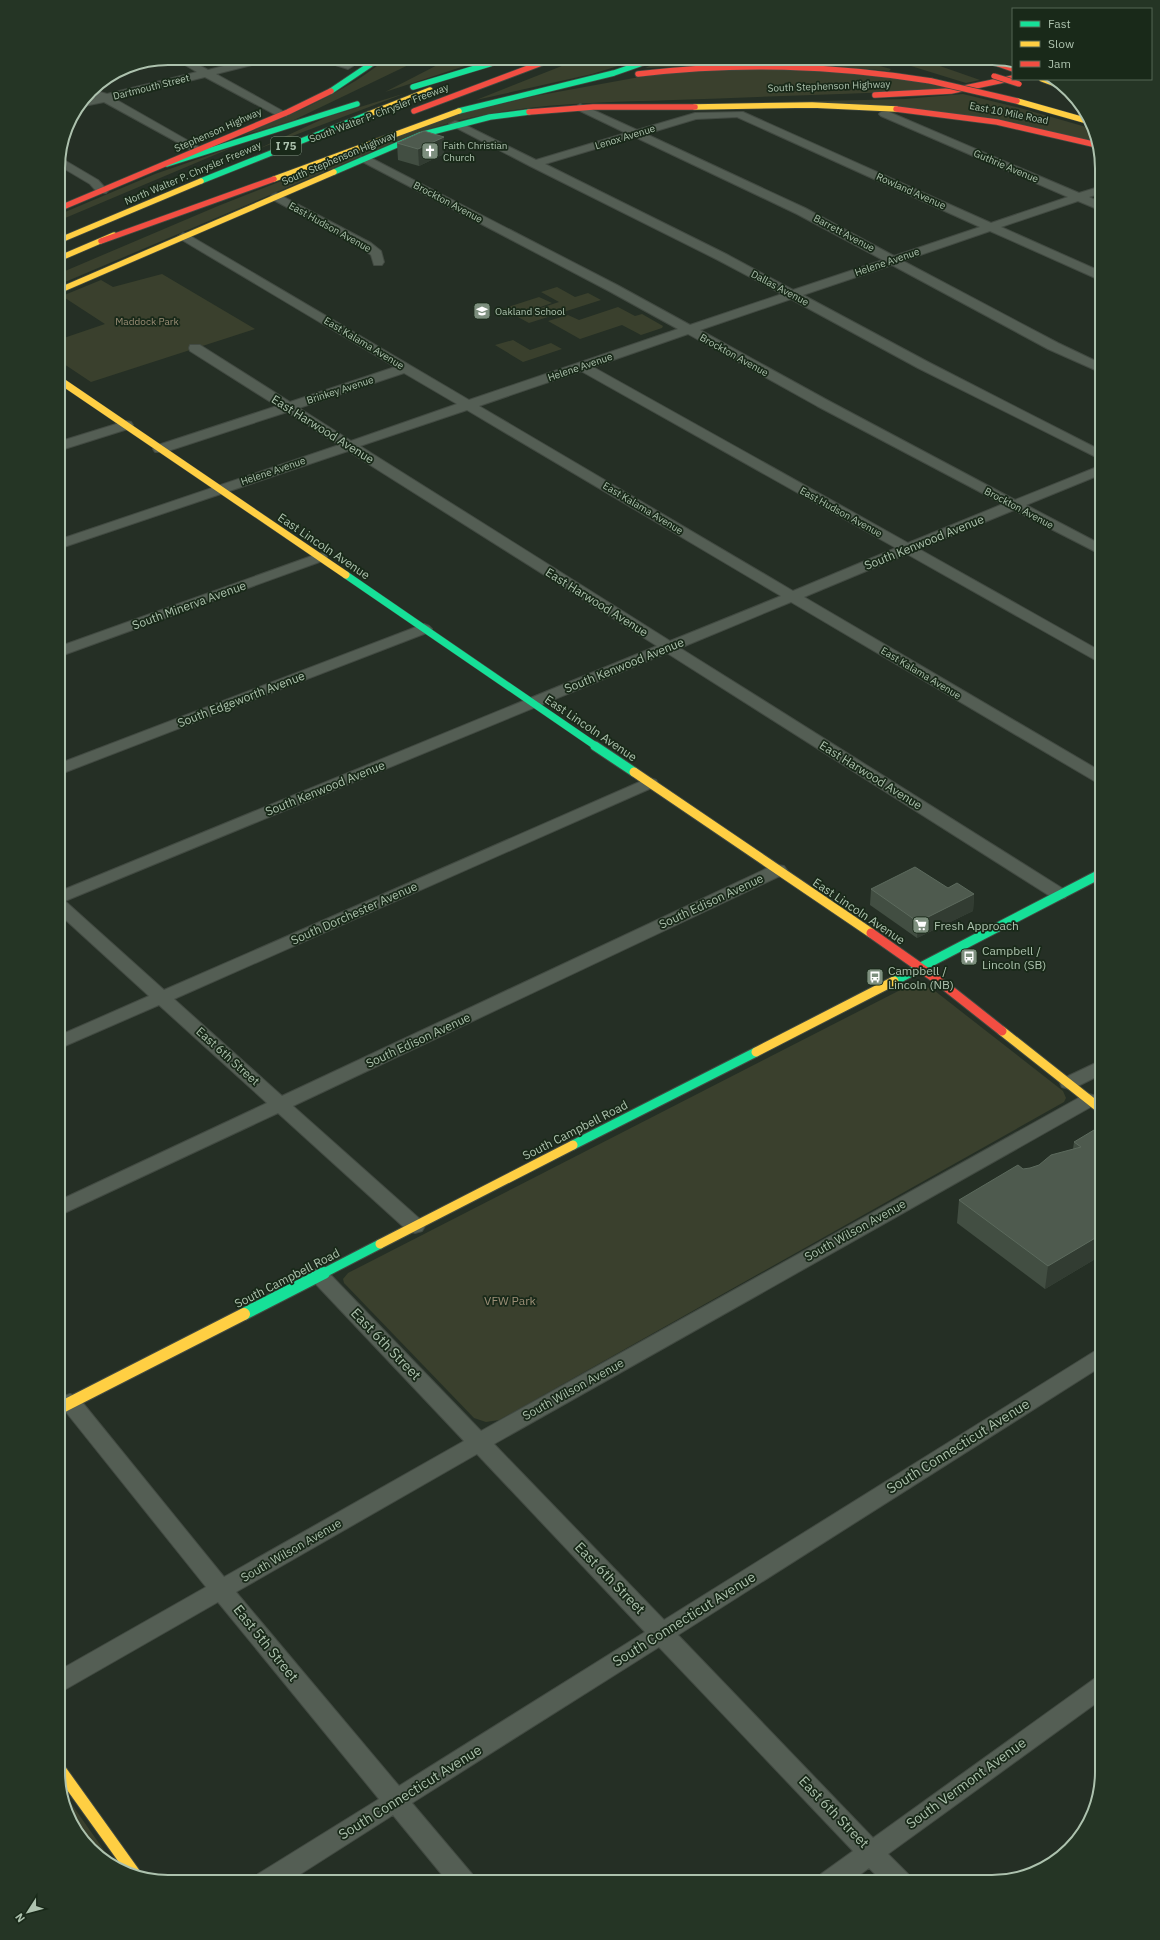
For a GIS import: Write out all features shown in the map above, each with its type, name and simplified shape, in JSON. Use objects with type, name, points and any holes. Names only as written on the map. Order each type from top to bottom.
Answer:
[{"type":"main road","name":"Stephenson Highway","points":[[65,206],[167,164],[335,90],[370,65]]},
{"type":"main road","points":[[403,90],[487,65]]},
{"type":"main road","name":"North Walter P. Chrysler Freeway","points":[[65,238],[271,152],[395,103],[497,65]]},
{"type":"main road","name":"South Walter P. Chrysler Freeway","points":[[404,114],[536,65]]},
{"type":"main road","points":[[101,241],[191,210],[416,125],[461,110],[600,77],[636,65]]},
{"type":"main road","points":[[539,91],[664,70],[732,65]]},
{"type":"main road","points":[[777,65],[840,67],[933,80]]},
{"type":"main road","points":[[889,66],[933,80],[1017,101],[1083,120]]},
{"type":"main road","points":[[994,76],[1016,81]]},
{"type":"main road","name":"South Stephenson Highway","points":[[866,96],[951,91],[1016,81]]},
{"type":"main road","name":"South Stephenson Highway","points":[[644,105],[661,103],[835,97]]},
{"type":"main road","points":[[167,164],[368,100]]},
{"type":"main road","name":"South Stephenson Highway","points":[[65,288],[365,158],[420,135],[455,124],[529,110],[644,105],[838,106],[915,111]]},
{"type":"main road","name":"East 10 Mile Road","points":[[915,111],[1008,123],[1092,144]]},
{"type":"main road","points":[[65,256],[236,182]]},
{"type":"main road","name":"East Lincoln Avenue","points":[[65,384],[920,967],[1095,1104]]},
{"type":"main road","name":"South Campbell Road","points":[[65,1405],[1095,876]]},
{"type":"main road","points":[[65,1777],[131,1868]]},
{"type":"street","points":[[191,65],[282,114]]},
{"type":"street","name":"Dartmouth Street","points":[[89,102],[239,65]]},
{"type":"street","points":[[97,94],[197,150]]},
{"type":"street","name":"Barrett Avenue","points":[[580,107],[801,211],[1053,346],[1095,366]]},
{"type":"street","points":[[910,125],[915,111]]},
{"type":"street","name":"Lenox Avenue","points":[[534,164],[695,116],[717,114]]},
{"type":"street","name":"Rowland Avenue","points":[[717,114],[743,116],[1095,274]]},
{"type":"street","name":"Guthrie Avenue","points":[[885,114],[1095,204]]},
{"type":"street","name":"Dallas Avenue","points":[[455,124],[722,257],[923,365],[1095,452]]},
{"type":"street","name":"Brockton Avenue","points":[[365,158],[1095,547]]},
{"type":"street","points":[[65,164],[94,182],[102,191]]},
{"type":"street","name":"Helene Avenue","points":[[65,543],[1095,191]]},
{"type":"street","name":"East Hudson Avenue","points":[[276,197],[367,246],[377,254],[378,262]]},
{"type":"street","name":"East Kalama Avenue","points":[[183,237],[1095,775]]},
{"type":"street","name":"East Harwood Avenue","points":[[195,348],[1059,894]]},
{"type":"street","name":"East Hudson Avenue","points":[[581,366],[1095,654]]},
{"type":"street","name":"Brinkey Avenue","points":[[160,449],[406,368]]},
{"type":"street","points":[[65,445],[126,425]]},
{"type":"street","name":"South Kenwood Avenue","points":[[65,895],[1095,472]]},
{"type":"street","name":"South Minerva Avenue","points":[[65,649],[320,557]]},
{"type":"street","name":"South Edgeworth Avenue","points":[[65,767],[424,629]]},
{"type":"street","name":"South Dorchester Avenue","points":[[65,1040],[650,782]]},
{"type":"street","name":"South Edison Avenue","points":[[65,1206],[778,870]]},
{"type":"street","name":"East 6th Street","points":[[65,910],[415,1226]]},
{"type":"street","points":[[1069,1083],[1095,1070]]},
{"type":"street","name":"South Wilson Avenue","points":[[65,1678],[480,1442],[1095,1106]]},
{"type":"street","name":"East 6th Street","points":[[319,1275],[662,1632],[892,1875]]},
{"type":"street","name":"South Connecticut Avenue","points":[[278,1875],[1095,1360]]},
{"type":"street","name":"East 5th Street","points":[[65,1407],[222,1589],[457,1875]]},
{"type":"street","name":"South Vermont Avenue","points":[[840,1875],[1095,1691]]},
{"type":"green space","points":[[378,65],[408,65],[294,120],[238,137],[316,103]]},
{"type":"green space","points":[[437,65],[468,65],[385,92]]},
{"type":"green space","points":[[564,65],[621,65],[592,74],[476,100]]},
{"type":"green space","points":[[652,65],[711,65],[645,68]]},
{"type":"green space","points":[[820,65],[876,65],[891,69],[889,71]]},
{"type":"green space","points":[[908,65],[937,65],[980,80],[966,83]]},
{"type":"green space","points":[[709,68],[823,69],[919,82],[947,88],[919,91],[573,104],[507,111],[474,117],[441,125],[409,136],[65,282],[65,271],[218,206],[401,134],[459,114],[535,96],[634,78]]},
{"type":"green space","points":[[406,93],[258,149],[327,117]]},
{"type":"green space","points":[[963,94],[1020,108],[1086,127],[1091,141],[994,118],[779,102],[905,99]]},
{"type":"green space","points":[[236,146],[65,218],[65,212],[155,174]]},
{"type":"green space","name":"Maddock Park","points":[[162,274],[255,329],[91,382],[65,365],[65,338],[105,324],[65,298],[65,295],[101,280],[113,287]]},
{"type":"green space","points":[[557,287],[575,297],[588,293],[601,300],[529,323],[516,316],[559,302],[541,292]]},
{"type":"green space","points":[[539,297],[552,303],[511,317],[499,310]]},
{"type":"green space","points":[[618,307],[635,316],[642,314],[663,326],[662,328],[641,335],[622,325],[580,339],[548,321],[568,315],[579,320]]},
{"type":"green space","points":[[513,340],[530,350],[551,343],[562,349],[523,362],[495,345]]},
{"type":"green space","name":"VFW Park","points":[[910,985],[925,986],[935,991],[1063,1091],[1066,1098],[1064,1102],[499,1420],[486,1422],[474,1418],[344,1283],[343,1279],[348,1273]]},
{"type":"green space","points":[[69,1800],[107,1855],[91,1840],[82,1829]]},
{"type":"building","points":[[424,131],[444,137],[418,149],[397,143]]},
{"type":"building","points":[[915,867],[948,888],[957,883],[974,894],[918,922],[871,889]]},
{"type":"building","points":[[1095,1131],[1095,1238],[1048,1266],[959,1200],[1018,1165],[1023,1169],[1030,1168],[1039,1165],[1051,1155],[1081,1147],[1074,1142]]},
{"type":"traffic: fast","points":[[331,91],[371,65]]},
{"type":"traffic: fast","points":[[413,87],[486,65]]},
{"type":"traffic: fast","points":[[459,111],[614,73],[637,65]]},
{"type":"traffic: fast","points":[[167,164],[357,104]]},
{"type":"traffic: fast","points":[[334,172],[420,135],[490,117],[529,112]]},
{"type":"traffic: fast","points":[[201,181],[369,114]]},
{"type":"traffic: fast","points":[[346,575],[634,772]]},
{"type":"traffic: fast","points":[[894,981],[1095,877]]},
{"type":"traffic: fast","points":[[573,1145],[756,1052]]},
{"type":"traffic: fast","points":[[244,1314],[380,1244]]},
{"type":"traffic: slow","points":[[369,114],[430,90]]},
{"type":"traffic: slow","points":[[1017,101],[1083,120]]},
{"type":"traffic: slow","points":[[695,107],[812,105],[896,109]]},
{"type":"traffic: slow","points":[[274,179],[459,111]]},
{"type":"traffic: slow","points":[[65,288],[334,172]]},
{"type":"traffic: slow","points":[[65,238],[201,181]]},
{"type":"traffic: slow","points":[[65,256],[114,235]]},
{"type":"traffic: slow","points":[[65,384],[346,575]]},
{"type":"traffic: slow","points":[[634,772],[871,933]]},
{"type":"traffic: slow","points":[[756,1052],[894,981]]},
{"type":"traffic: slow","points":[[1002,1031],[1095,1104]]},
{"type":"traffic: slow","points":[[380,1244],[573,1145]]},
{"type":"traffic: slow","points":[[65,1405],[244,1314]]},
{"type":"traffic: slow","points":[[65,1777],[130,1868]]},
{"type":"traffic: jam","points":[[414,111],[536,65]]},
{"type":"traffic: jam","points":[[638,74],[748,65],[821,67],[857,70],[931,81]]},
{"type":"traffic: jam","points":[[1003,66],[1012,69]]},
{"type":"traffic: jam","points":[[994,76],[1019,84]]},
{"type":"traffic: jam","points":[[875,95],[951,91],[1012,78]]},
{"type":"traffic: jam","points":[[931,81],[1017,101]]},
{"type":"traffic: jam","points":[[65,206],[288,112],[331,91]]},
{"type":"traffic: jam","points":[[529,112],[593,107],[695,107]]},
{"type":"traffic: jam","points":[[896,109],[947,114],[997,122],[1047,132],[1092,144]]},
{"type":"traffic: jam","points":[[101,241],[274,179]]},
{"type":"traffic: jam","points":[[871,933],[935,978],[1002,1031]]},
{"type":"place","name":"Faith Christian Church","points":[[430,151]]},
{"type":"place","name":"Oakland School","points":[[482,311]]},
{"type":"place","name":"Fresh Approach","points":[[921,925]]},
{"type":"place","name":"Campbell / Lincoln (SB)","points":[[969,957]]},
{"type":"place","name":"Campbell / Lincoln (NB)","points":[[875,977]]}]
